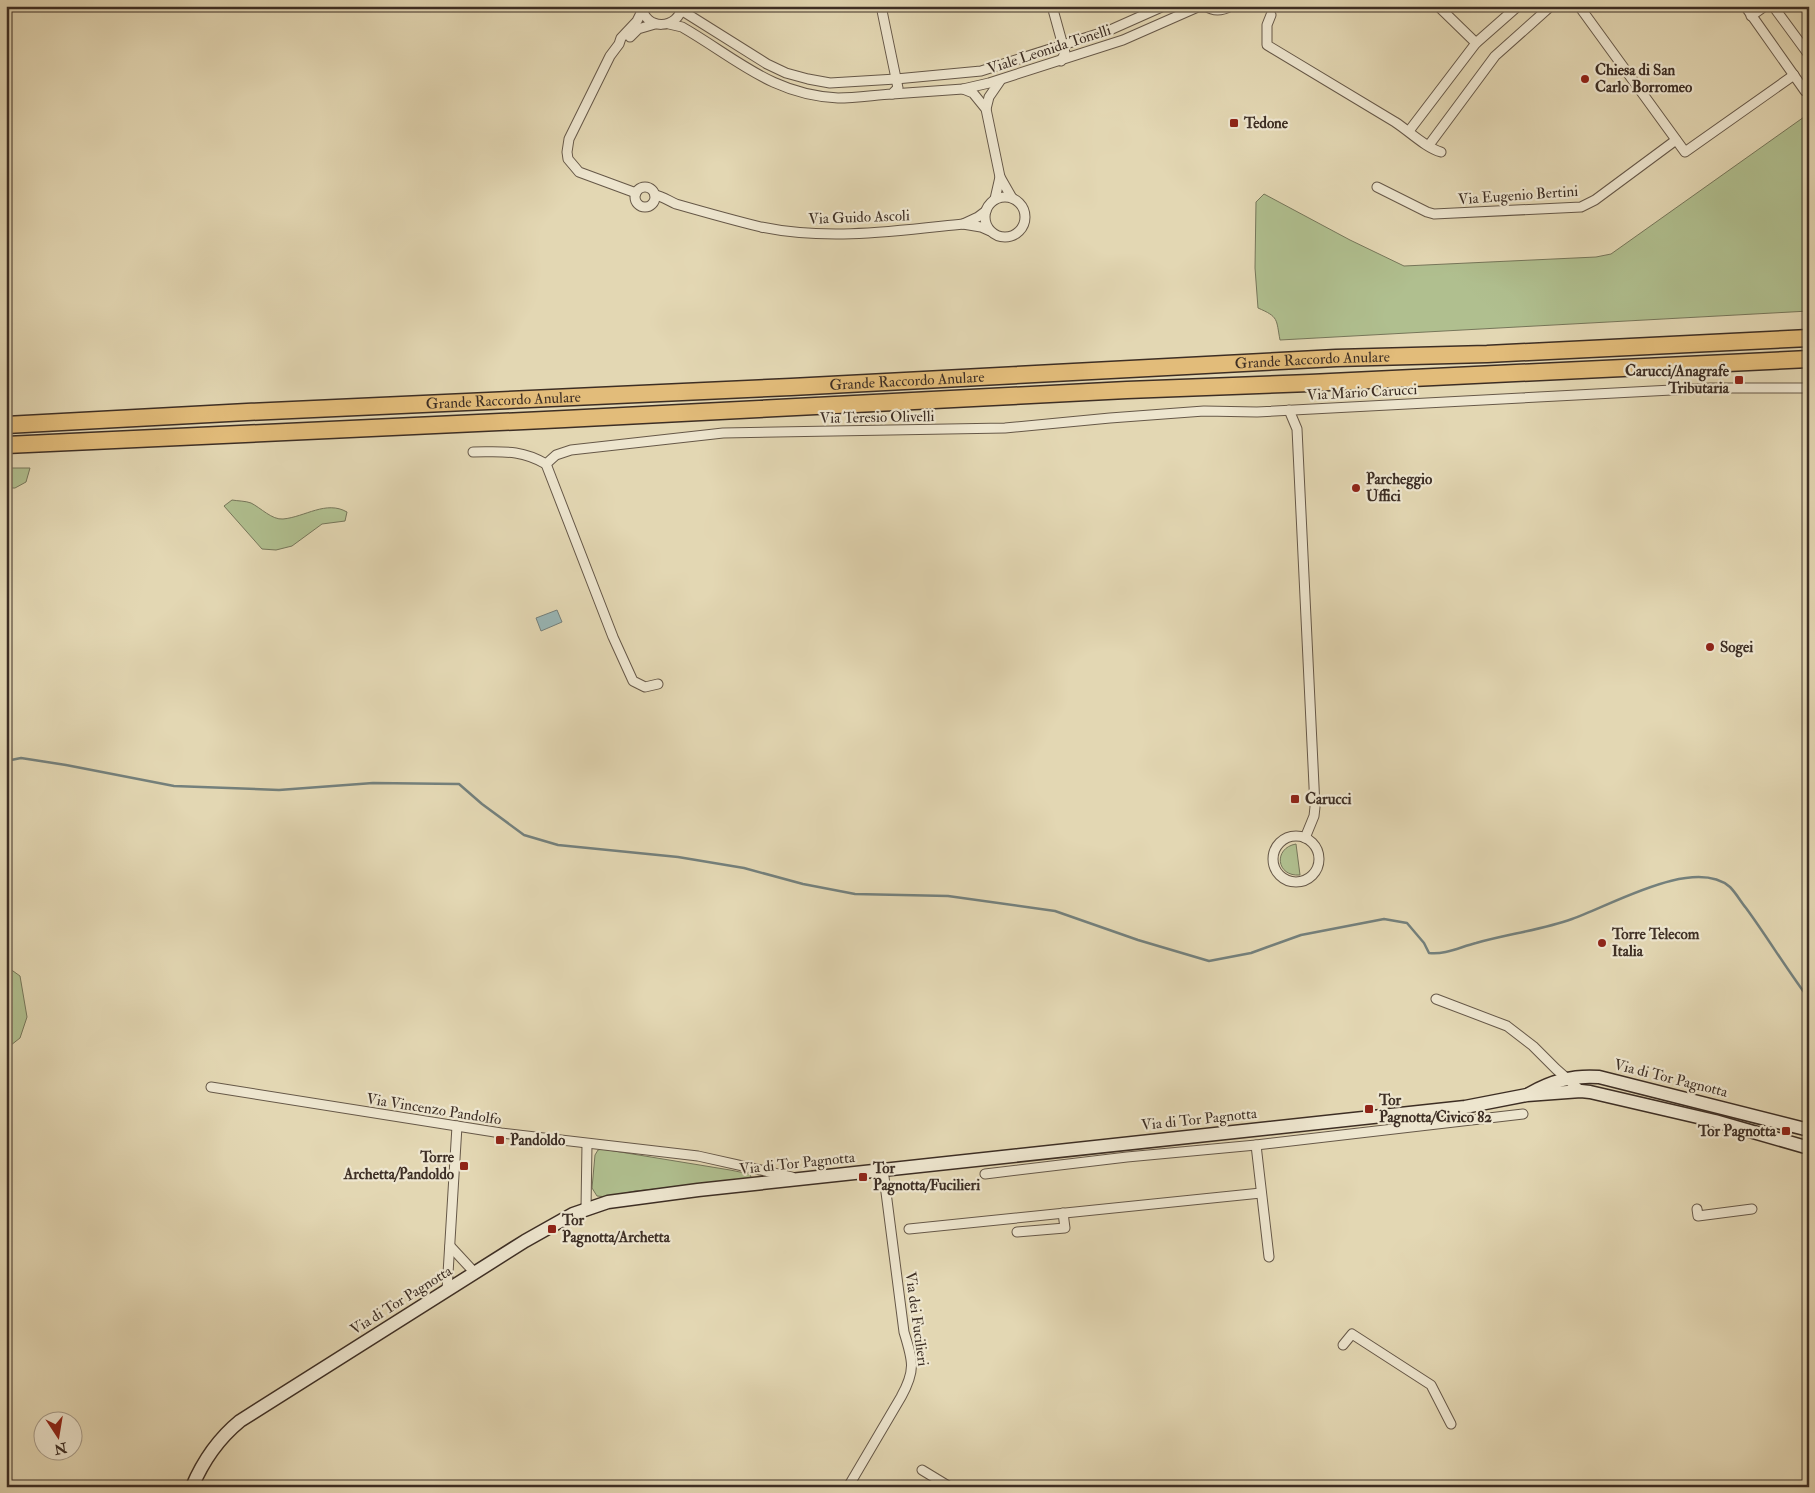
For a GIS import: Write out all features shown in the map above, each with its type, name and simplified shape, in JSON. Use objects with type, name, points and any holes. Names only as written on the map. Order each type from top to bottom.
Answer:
[{"type":"highway","name":"Grande Raccordo Anulare","points":[[6,425],[1336,358],[1487,354],[1809,338]]},
{"type":"highway","name":"Grande Raccordo Anulare","points":[[6,445],[1127,390],[1809,359]]},
{"type":"street","points":[[880,6],[898,88],[892,94]]},
{"type":"street","points":[[1052,6],[1065,53],[1061,61]]},
{"type":"street","name":"Viale Leonida Tonelli","points":[[682,8],[767,64],[786,73],[830,83],[981,71],[1110,30],[1164,6]]},
{"type":"street","name":"Viale Leonida Tonelli","points":[[669,24],[682,27],[759,76],[781,87],[804,94],[839,98],[963,89],[1001,80],[1122,40],[1198,6],[1220,10],[1231,6]]},
{"type":"street","points":[[1438,6],[1476,43]]},
{"type":"street","points":[[1409,131],[1476,43],[1518,6]]},
{"type":"street","points":[[1429,145],[1496,56],[1550,6]]},
{"type":"street","points":[[1579,6],[1685,152],[1794,75]]},
{"type":"street","points":[[1745,6],[1805,91],[1809,92]]},
{"type":"street","points":[[1752,16],[1765,6]]},
{"type":"street","points":[[1773,6],[1809,55]]},
{"type":"street","points":[[642,8],[650,21],[656,24]]},
{"type":"street","points":[[619,44],[620,38],[637,21],[642,8]]},
{"type":"street","points":[[636,193],[579,172],[568,159],[569,139],[610,56],[619,44],[638,29],[656,24],[669,24],[675,21],[682,8]]},
{"type":"street","points":[[1271,15],[1266,25],[1267,45],[1409,131],[1417,139],[1434,150],[1441,152]]},
{"type":"street","points":[[986,109],[993,89],[1001,80]]},
{"type":"street","points":[[963,89],[973,93],[986,109],[1000,177],[1012,198],[1023,208],[1024,223],[1020,230],[1006,238],[996,236],[990,231],[985,219],[986,211],[996,199],[1000,177]]},
{"type":"street","name":"Via Eugenio Bertini","points":[[1377,187],[1434,214],[1581,207],[1595,200],[1676,140]]},
{"type":"street","points":[[648,187],[653,191],[654,198],[646,206],[640,205],[636,200],[636,193],[641,188],[648,187]]},
{"type":"street","name":"Via Guido Ascoli","points":[[654,198],[763,227],[825,235],[895,232],[963,224],[978,218],[986,211]]},
{"type":"street","points":[[996,199],[1012,198]]},
{"type":"street","name":"Via Guido Ascoli","points":[[963,224],[981,227],[990,231]]},
{"type":"street","name":"Via Mario Carucci","points":[[1305,838],[1314,816],[1314,800],[1297,429],[1289,410],[1710,388],[1809,388]]},
{"type":"street","name":"Via Teresio Olivelli","points":[[546,464],[556,455],[571,450],[723,433],[1005,428],[1204,411],[1257,412],[1289,410]]},
{"type":"street","points":[[473,452],[518,452],[533,456],[546,464],[613,637],[633,681],[645,687],[658,684]]},
{"type":"street","points":[[1295,836],[1305,838],[1317,850],[1318,866],[1307,879],[1297,882],[1289,880],[1276,870],[1274,861],[1275,851],[1281,842],[1288,838],[1295,836]]},
{"type":"street","points":[[1436,999],[1507,1026],[1533,1046],[1581,1091]]},
{"type":"street","name":"Via di Tor Pagnotta","points":[[1527,1095],[1548,1083],[1566,1078],[1578,1076],[1599,1077],[1809,1130]]},
{"type":"street","name":"Via Vincenzo Pandolfo","points":[[211,1087],[457,1126],[587,1144],[698,1156],[802,1179]]},
{"type":"street","name":"Via di Tor Pagnotta","points":[[192,1487],[210,1453],[226,1433],[240,1421],[559,1221],[608,1202],[883,1169],[1465,1107],[1527,1095],[1581,1091],[1715,1121],[1809,1148]]},
{"type":"street","points":[[985,1174],[1523,1114]]},
{"type":"street","points":[[447,1290],[457,1126]]},
{"type":"street","points":[[586,1209],[587,1144]]},
{"type":"street","points":[[1256,1145],[1269,1257]]},
{"type":"street","name":"Via dei Fucilieri","points":[[848,1487],[904,1391],[912,1371],[911,1356],[904,1332],[883,1169]]},
{"type":"street","points":[[909,1229],[1261,1193]]},
{"type":"street","points":[[1697,1209],[1698,1216],[1752,1209]]},
{"type":"street","points":[[1017,1232],[1064,1228],[1063,1213]]},
{"type":"street","points":[[450,1246],[475,1273]]},
{"type":"street","points":[[1344,1345],[1352,1334],[1430,1385],[1451,1424]]},
{"type":"street","points":[[922,1470],[950,1487]]},
{"type":"green space","points":[[1804,117],[1809,123],[1809,311],[1280,340],[1278,327],[1273,317],[1258,308],[1255,268],[1256,202],[1264,194],[1350,240],[1404,266],[1596,257],[1611,254]]},
{"type":"green space","points":[[6,468],[30,468],[26,482],[15,488],[6,488]]},
{"type":"green space","points":[[232,500],[251,503],[279,519],[291,518],[323,508],[339,509],[347,512],[345,521],[322,524],[292,546],[276,550],[262,549],[224,506]]},
{"type":"green space","points":[[1296,844],[1300,875],[1286,872],[1280,862],[1284,851]]},
{"type":"green space","points":[[6,966],[20,976],[27,1017],[20,1038],[6,1049]]},
{"type":"green space","points":[[602,1149],[730,1170],[750,1174],[751,1177],[747,1180],[635,1191],[607,1197],[597,1196],[592,1188],[595,1155],[598,1150]]},
{"type":"water","points":[[557,610],[562,622],[541,631],[536,618]]},
{"type":"waterway","points":[[6,761],[21,758],[174,786],[279,790],[373,783],[459,784],[482,804],[524,835],[558,845],[678,857],[744,868],[803,884],[855,894],[948,896],[1055,911],[1138,940],[1209,961],[1251,953],[1301,935],[1384,919],[1407,923],[1424,943],[1429,953],[1441,953],[1560,923],[1652,886],[1674,880],[1695,877],[1714,879],[1730,887],[1734,892],[1809,999]]},
{"type":"place","name":"Chiesa di San Carlo Borromeo","points":[[1585,79]]},
{"type":"place","name":"Tedone","points":[[1234,123]]},
{"type":"place","name":"Carucci/Anagrafe Tributaria","points":[[1739,380]]},
{"type":"place","name":"Parcheggio Uffici","points":[[1356,488]]},
{"type":"place","name":"Sogei","points":[[1710,647]]},
{"type":"place","name":"Carucci","points":[[1295,799]]},
{"type":"place","name":"Torre Telecom Italia","points":[[1602,943]]},
{"type":"place","name":"Tor Pagnotta/Civico 82","points":[[1369,1109]]},
{"type":"place","name":"Tor Pagnotta","points":[[1786,1131]]},
{"type":"place","name":"Pandoldo","points":[[500,1140]]},
{"type":"place","name":"Torre Archetta/Pandoldo","points":[[464,1166]]},
{"type":"place","name":"Tor Pagnotta/Fucilieri","points":[[863,1177]]},
{"type":"place","name":"Tor Pagnotta/Archetta","points":[[552,1229]]}]
